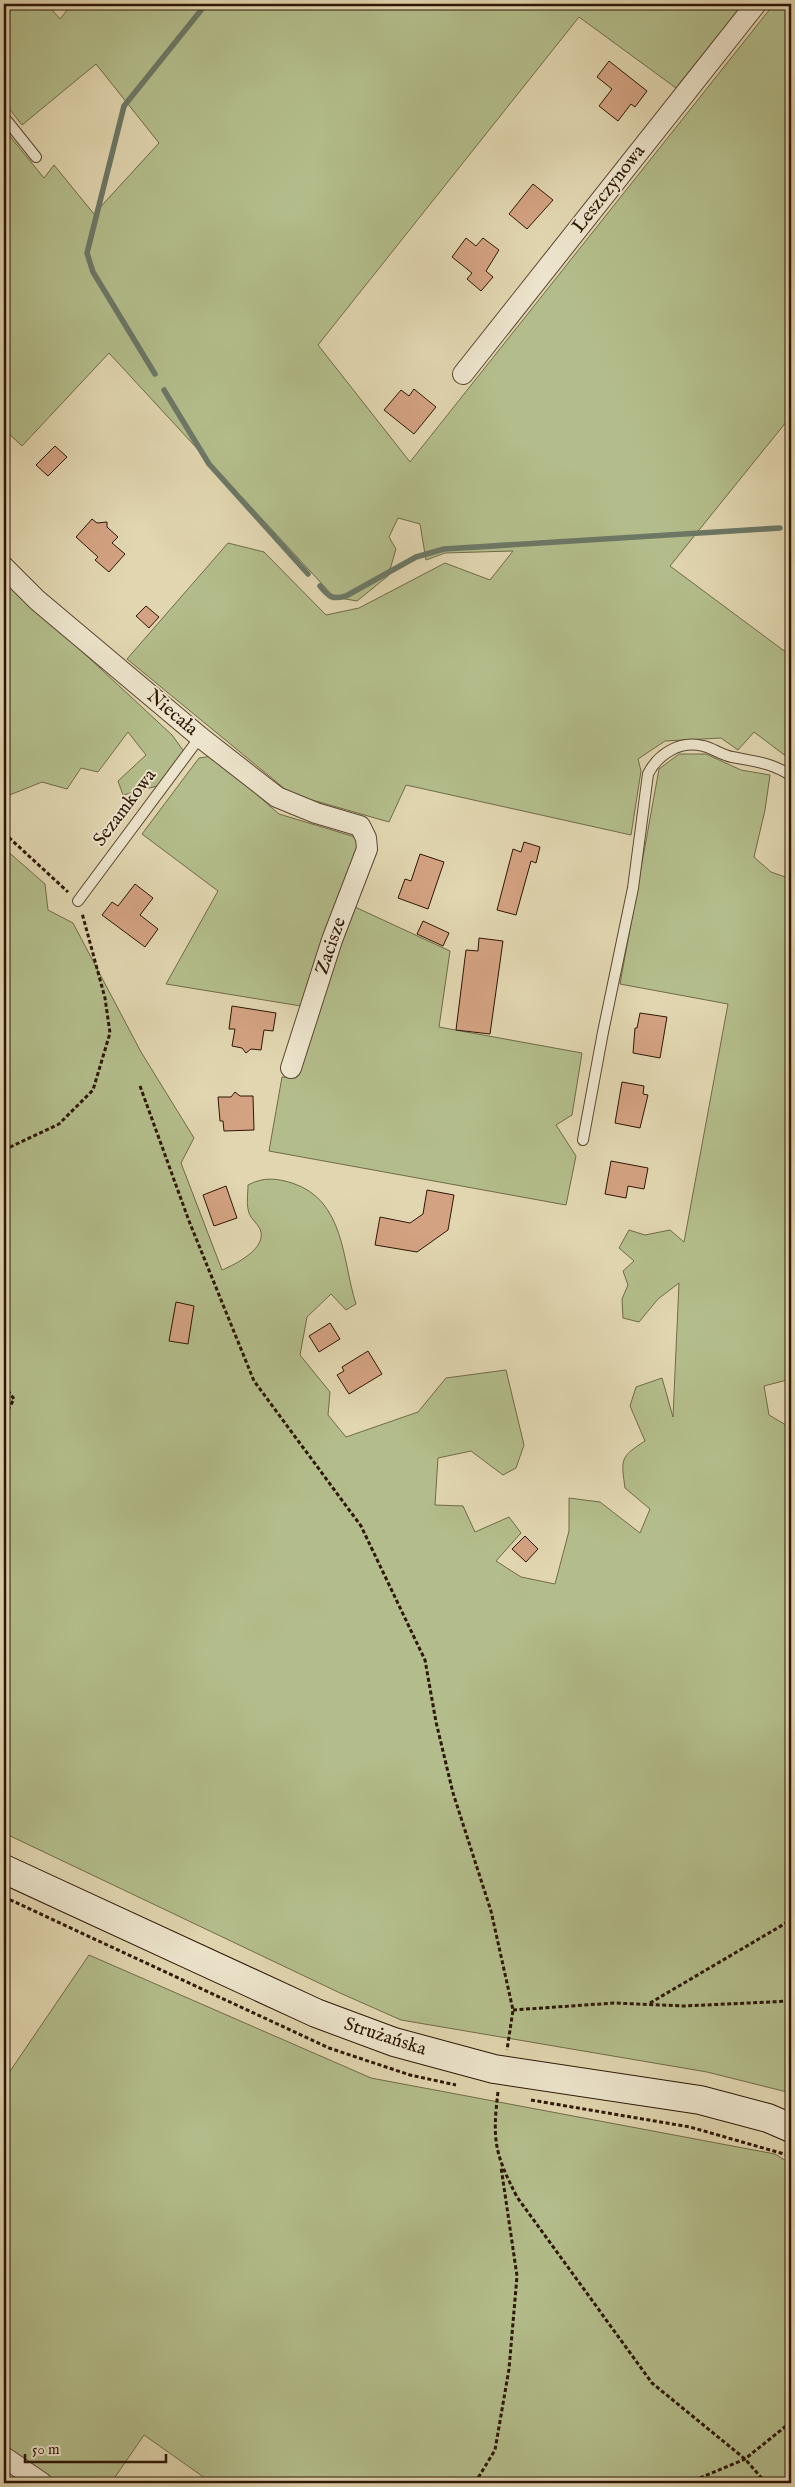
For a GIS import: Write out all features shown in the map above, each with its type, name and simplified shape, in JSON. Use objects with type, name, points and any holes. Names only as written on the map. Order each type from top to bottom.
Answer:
[{"type":"main road","name":"Strużańska","points":[[4,1869],[316,2012],[394,2042],[503,2070],[700,2100],[768,2118],[791,2128]]},
{"type":"street","name":"Leszczynowa","points":[[463,374],[756,4]]},
{"type":"street","name":"Niecała","points":[[4,567],[37,600],[200,737],[277,797],[316,813],[360,826]]},
{"type":"street","name":"Zacisze","points":[[291,1068],[332,940],[367,849],[366,838],[360,826]]},
{"type":"street","points":[[4,2456],[42,2483]]},
{"type":"lane","points":[[4,117],[36,157]]},
{"type":"lane","name":"Sezamkowa","points":[[78,901],[200,737]]},
{"type":"lane","points":[[584,1140],[603,1032],[634,888],[648,774],[652,766],[665,752],[680,746],[702,746],[724,756],[773,766],[791,776]]},
{"type":"path","points":[[4,833],[78,901],[91,942],[105,998],[110,1033],[93,1090],[59,1124],[4,1150]]},
{"type":"path","points":[[140,1086],[189,1221],[254,1381],[361,1526],[425,1660],[436,1722],[453,1793],[491,1912],[513,2010],[498,2093],[494,2134],[517,2276],[509,2369],[495,2450],[475,2483]]},
{"type":"path","points":[[4,1386],[14,1399],[4,1418]]},
{"type":"path","points":[[649,2004],[791,1920]]},
{"type":"path","points":[[513,2010],[614,2003],[684,2006],[791,2000]]},
{"type":"path","points":[[500,2164],[517,2197],[652,2383],[745,2459],[766,2483]]},
{"type":"path","points":[[688,2483],[745,2459],[791,2422]]},
{"type":"green space","points":[[4,4],[47,4],[60,19],[72,4],[743,4],[676,88],[579,17],[318,345],[410,462],[774,4],[791,4],[791,416],[670,566],[791,656],[791,760],[754,732],[738,750],[721,738],[665,741],[638,759],[641,771],[631,835],[406,785],[389,822],[291,794],[127,659],[228,543],[264,552],[326,615],[359,608],[445,563],[490,580],[513,551],[445,553],[426,560],[420,524],[398,518],[389,537],[396,549],[388,576],[357,601],[334,597],[109,353],[22,446],[4,429],[4,129],[44,178],[54,165],[94,214],[159,143],[96,64],[22,125],[4,102]]},
{"type":"green space","points":[[4,579],[172,735],[188,757],[165,784],[123,795],[118,781],[146,755],[128,732],[98,772],[81,768],[67,789],[42,782],[7,796],[5,849],[45,884],[48,910],[73,923],[141,1052],[194,1138],[181,1163],[222,1270],[249,1254],[259,1243],[260,1229],[248,1210],[248,1185],[264,1180],[286,1181],[309,1191],[322,1203],[332,1217],[339,1233],[356,1304],[346,1310],[331,1294],[307,1317],[300,1355],[330,1392],[328,1415],[346,1437],[418,1412],[446,1378],[506,1370],[524,1445],[516,1468],[503,1475],[471,1451],[438,1458],[435,1505],[463,1506],[475,1532],[509,1517],[521,1533],[496,1561],[521,1577],[555,1584],[569,1531],[569,1498],[600,1502],[640,1533],[650,1509],[625,1488],[623,1471],[624,1460],[627,1455],[645,1441],[630,1406],[636,1387],[662,1378],[673,1417],[679,1283],[658,1299],[639,1322],[623,1318],[622,1299],[628,1285],[623,1271],[634,1261],[619,1248],[629,1230],[645,1235],[670,1230],[684,1242],[728,1004],[620,984],[659,769],[679,754],[706,754],[741,770],[770,775],[765,810],[754,857],[771,872],[791,879],[791,1379],[764,1386],[769,1415],[791,1428],[791,2093],[707,2072],[401,2020],[340,1993],[4,1833]]},
{"type":"green space","points":[[213,756],[279,814],[355,837],[360,849],[301,1006],[166,984],[218,891],[142,834],[199,758]]},
{"type":"green space","points":[[355,907],[450,951],[439,1027],[582,1053],[572,1115],[556,1125],[576,1156],[566,1205],[269,1151],[282,1077],[296,1078],[299,1060]]},
{"type":"green space","points":[[89,1955],[371,2078],[775,2154],[791,2164],[791,2483],[212,2483],[144,2435],[111,2483],[59,2483],[4,2447],[4,2080]]},
{"type":"building","points":[[609,61],[647,91],[635,107],[631,104],[618,121],[599,106],[612,89],[597,77]]},
{"type":"building","points":[[533,184],[553,200],[527,229],[509,214]]},
{"type":"building","points":[[466,238],[476,246],[483,238],[499,250],[486,271],[493,277],[481,291],[467,279],[472,273],[452,257]]},
{"type":"building","points":[[414,389],[436,407],[414,434],[384,410],[401,390],[409,396]]},
{"type":"building","points":[[55,446],[67,457],[48,476],[36,465]]},
{"type":"building","points":[[92,519],[97,523],[107,522],[107,527],[118,537],[112,543],[125,554],[109,572],[95,560],[98,557],[76,537]]},
{"type":"building","points":[[146,606],[159,617],[149,628],[136,616]]},
{"type":"building","points":[[524,842],[540,847],[536,863],[531,861],[516,915],[497,910],[513,849],[521,852]]},
{"type":"building","points":[[420,854],[444,862],[428,909],[398,898],[405,879],[411,881]]},
{"type":"building","points":[[135,884],[153,898],[140,915],[158,929],[145,947],[102,915],[112,902],[118,906]]},
{"type":"building","points":[[423,921],[449,933],[443,946],[417,934]]},
{"type":"building","points":[[479,938],[503,941],[490,1034],[456,1030],[466,950],[478,951]]},
{"type":"building","points":[[232,1006],[276,1013],[273,1031],[264,1030],[261,1050],[251,1049],[246,1053],[242,1048],[232,1046],[235,1029],[229,1029]]},
{"type":"building","points":[[640,1013],[667,1017],[660,1058],[633,1053],[635,1028],[637,1028]]},
{"type":"building","points":[[622,1082],[644,1086],[643,1094],[648,1095],[640,1128],[615,1123]]},
{"type":"building","points":[[235,1092],[240,1096],[253,1096],[254,1130],[224,1131],[223,1121],[220,1121],[218,1097],[231,1097]]},
{"type":"building","points":[[611,1161],[648,1168],[644,1189],[628,1186],[626,1198],[605,1194]]},
{"type":"building","points":[[226,1186],[237,1218],[214,1226],[203,1195]]},
{"type":"building","points":[[427,1190],[454,1195],[448,1230],[417,1252],[375,1245],[380,1217],[410,1223],[423,1214]]},
{"type":"building","points":[[176,1302],[194,1306],[188,1344],[169,1341]]},
{"type":"building","points":[[330,1323],[340,1339],[319,1352],[309,1336]]},
{"type":"building","points":[[368,1351],[382,1374],[349,1394],[337,1375],[344,1371],[342,1367]]},
{"type":"building","points":[[525,1536],[538,1549],[526,1562],[512,1549]]},
{"type":"waterway","points":[[155,374],[93,272],[87,253],[124,106],[206,4]]},
{"type":"waterway","points":[[164,390],[209,464],[308,574]]},
{"type":"waterway","points":[[320,586],[331,597],[346,596],[416,557],[444,549],[780,528]]}]
